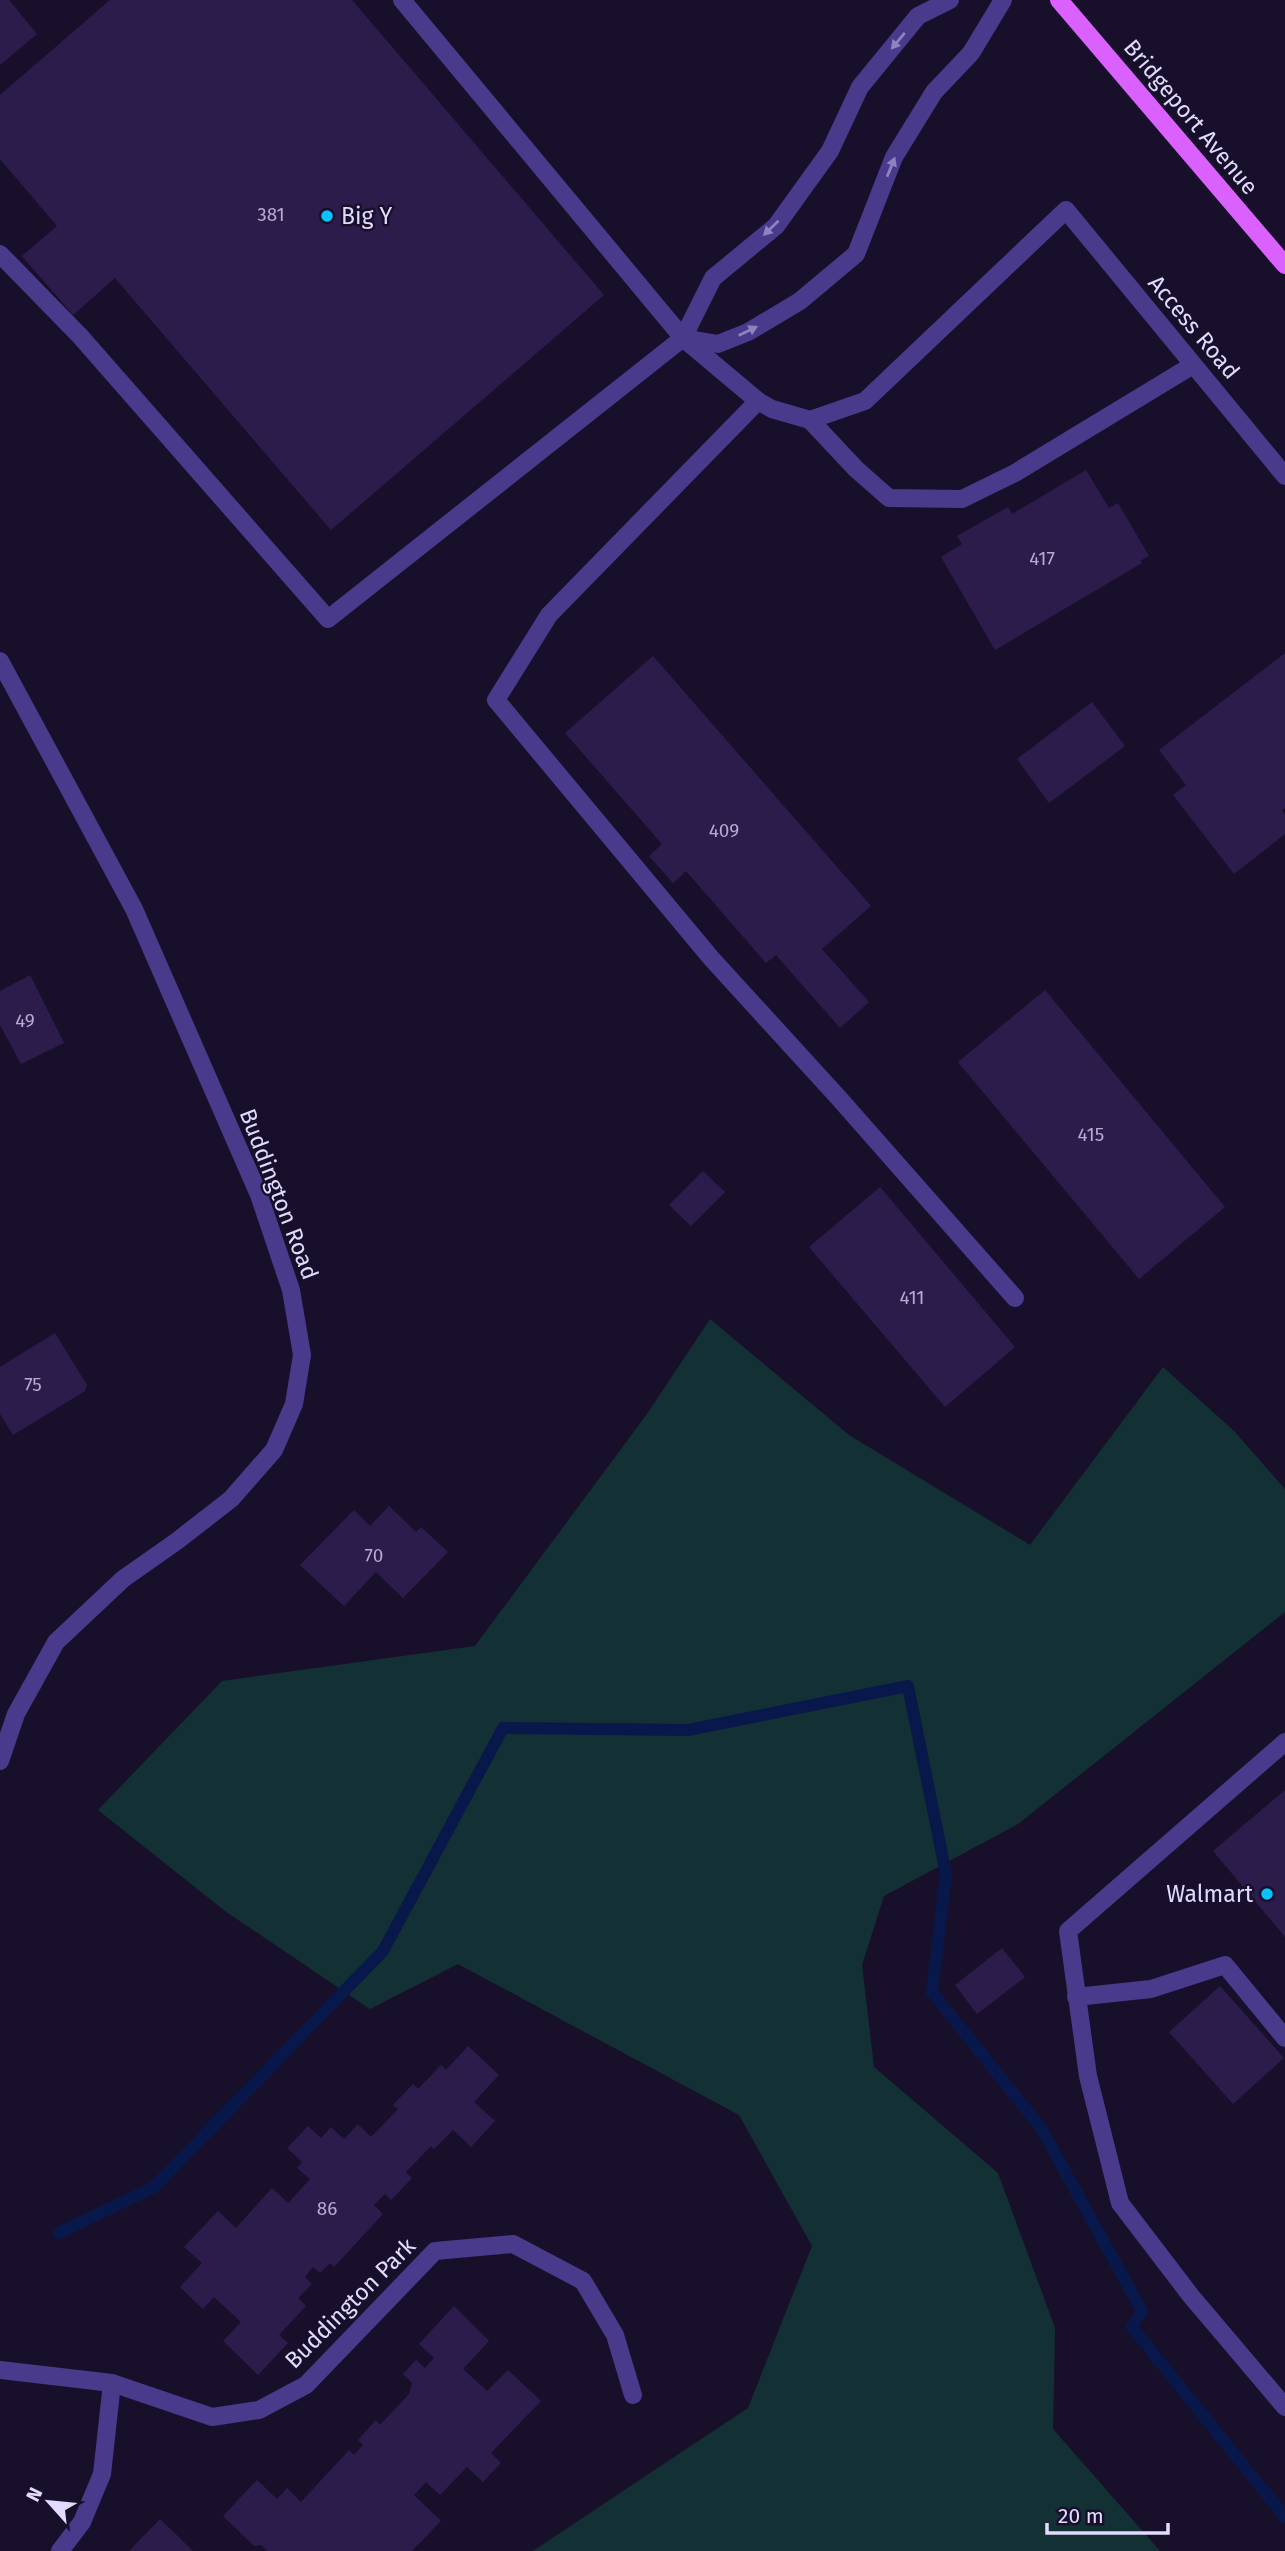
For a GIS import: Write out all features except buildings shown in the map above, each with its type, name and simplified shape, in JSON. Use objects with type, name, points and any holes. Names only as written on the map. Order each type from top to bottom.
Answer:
[{"type":"main road","name":"Bridgeport Avenue","points":[[1059,0],[1285,265]]},
{"type":"street","points":[[402,0],[683,338],[758,401],[772,409],[810,420],[856,469],[889,498],[962,499],[1015,472],[1194,365]]},
{"type":"street","points":[[0,254],[80,337],[328,619],[683,338],[713,278],[776,226],[830,151],[860,87],[918,16],[950,0]]},
{"type":"street","points":[[683,338],[718,344],[748,332],[800,301],[856,254],[894,158],[934,92],[971,53],[1003,0]]},
{"type":"street","name":"Access Road","points":[[810,420],[865,401],[1066,210],[1285,476]]},
{"type":"street","points":[[758,401],[550,615],[496,700],[711,958],[1015,1297]]},
{"type":"street","name":"Buddington Road","points":[[0,661],[134,909],[183,1021],[263,1207],[291,1290],[302,1355],[294,1404],[274,1450],[231,1499],[123,1579],[56,1642],[8,1709],[0,1761]]},
{"type":"street","points":[[1285,1742],[1068,1931],[1088,2076],[1121,2203],[1191,2296],[1285,2407]]},
{"type":"street","points":[[1076,1997],[1151,1989],[1224,1965],[1285,2038]]},
{"type":"street","name":"Buddington Park","points":[[0,2370],[112,2383],[212,2417],[258,2410],[306,2385],[435,2251],[513,2244],[583,2281],[615,2335],[633,2395]]},
{"type":"street","points":[[60,2551],[82,2522],[102,2474],[112,2383]]},
{"type":"green space","points":[[710,1319],[849,1435],[1030,1545],[1163,1367],[1234,1431],[1285,1489],[1285,1612],[1018,1824],[884,1896],[862,1965],[874,2067],[998,2173],[1055,2328],[1053,2429],[1160,2551],[533,2551],[748,2408],[812,2246],[739,2115],[458,1964],[370,2009],[225,1911],[98,1810],[222,1681],[475,1646],[647,1414]]},
{"type":"waterway","points":[[59,2233],[154,2187],[383,1951],[503,1728],[688,1730],[908,1686],[946,1874],[932,1992],[1041,2128],[1142,2311],[1132,2327],[1285,2517]]},
{"type":"place","name":"Big Y","points":[[327,216]]},
{"type":"place","name":"Walmart","points":[[1267,1894]]}]
